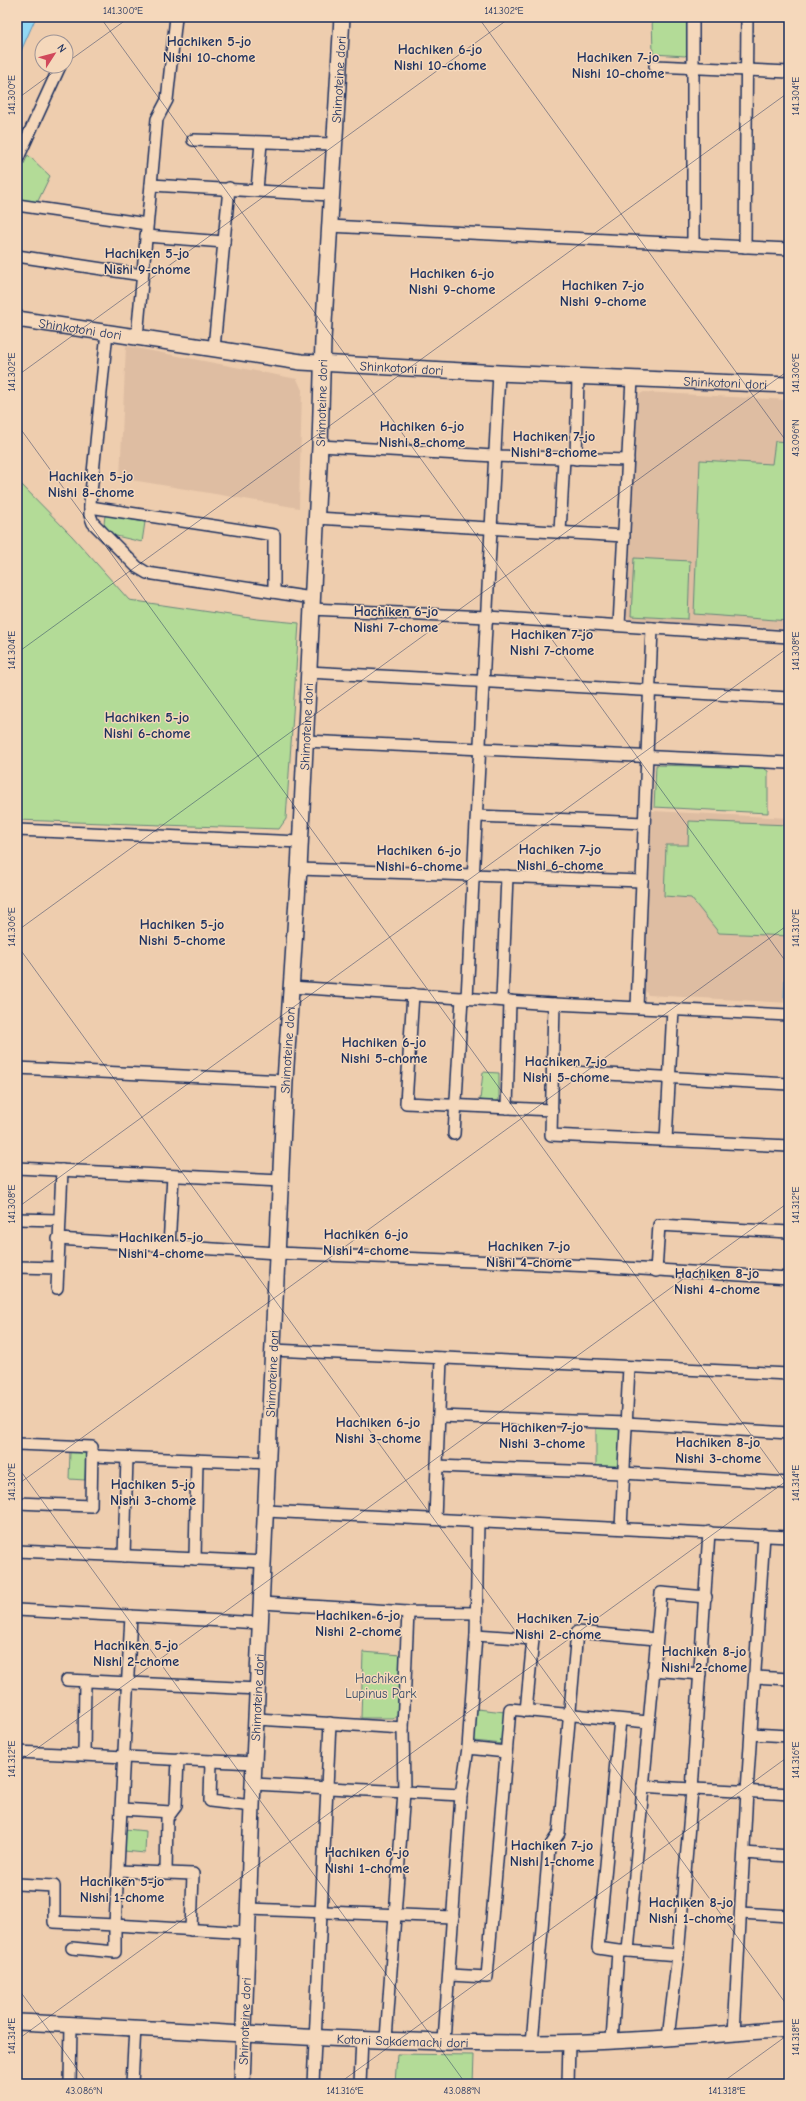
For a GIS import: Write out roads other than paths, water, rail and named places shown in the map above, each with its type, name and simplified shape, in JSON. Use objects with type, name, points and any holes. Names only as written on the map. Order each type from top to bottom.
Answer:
[{"type":"main road","name":"Shimoteine dori","points":[[242,2084],[252,1806],[285,1081],[299,869],[324,363],[323,340],[330,195],[342,17]]},
{"type":"main road","name":"Shinkotoni dori","points":[[17,319],[301,362],[498,373],[789,385]]},
{"type":"main road","name":"Kotoni Sakaemachi dori","points":[[17,2022],[386,2039],[532,2043],[569,2043],[668,2038],[789,2029]]},
{"type":"street","points":[[137,337],[157,119],[167,100],[176,17]]},
{"type":"street","points":[[693,17],[693,244]]},
{"type":"street","points":[[745,247],[747,17]]},
{"type":"street","points":[[655,66],[692,66],[789,72]]},
{"type":"street","points":[[17,160],[56,74]]},
{"type":"street","points":[[193,140],[334,144]]},
{"type":"street","points":[[257,190],[260,143]]},
{"type":"street","points":[[151,185],[229,188],[330,195]]},
{"type":"street","points":[[214,348],[229,188]]},
{"type":"street","points":[[17,205],[147,224]]},
{"type":"street","points":[[329,226],[789,249]]},
{"type":"street","points":[[146,236],[224,242]]},
{"type":"street","points":[[17,256],[142,276]]},
{"type":"street","points":[[107,332],[90,515],[93,523],[137,567],[147,573],[274,592],[311,603],[487,617],[789,637]]},
{"type":"street","points":[[454,1134],[454,1106],[465,998],[474,875],[498,373]]},
{"type":"street","points":[[576,459],[578,376]]},
{"type":"street","points":[[619,626],[632,379]]},
{"type":"street","points":[[320,446],[494,456],[628,460]]},
{"type":"street","points":[[560,532],[564,458]]},
{"type":"street","points":[[90,508],[274,535],[274,592]]},
{"type":"street","points":[[316,518],[624,536]]},
{"type":"street","points":[[637,1007],[651,690],[652,628]]},
{"type":"street","points":[[308,672],[789,698]]},
{"type":"street","points":[[305,741],[789,763]]},
{"type":"street","points":[[477,816],[644,823]]},
{"type":"street","points":[[17,830],[300,842]]},
{"type":"street","points":[[299,869],[642,881]]},
{"type":"street","points":[[506,1108],[507,876]]},
{"type":"street","points":[[291,987],[554,1004],[789,1014]]},
{"type":"street","points":[[413,994],[406,1103],[552,1110]]},
{"type":"street","points":[[554,1004],[551,1135],[789,1146]]},
{"type":"street","points":[[666,1140],[673,1009]]},
{"type":"street","points":[[17,1068],[285,1081]]},
{"type":"street","points":[[553,1071],[789,1084]]},
{"type":"street","points":[[17,1168],[281,1181]]},
{"type":"street","points":[[57,1288],[62,1170]]},
{"type":"street","points":[[169,1246],[173,1176]]},
{"type":"street","points":[[17,1219],[59,1220]]},
{"type":"street","points":[[656,1271],[659,1225],[789,1232]]},
{"type":"street","points":[[58,1239],[278,1253],[592,1266],[789,1278]]},
{"type":"street","points":[[17,1267],[58,1268]]},
{"type":"street","points":[[273,1350],[789,1374]]},
{"type":"street","points":[[435,1519],[441,1358]]},
{"type":"street","points":[[620,1528],[629,1367]]},
{"type":"street","points":[[439,1416],[626,1423],[789,1433]]},
{"type":"street","points":[[17,1444],[92,1447],[91,1506],[17,1503]]},
{"type":"street","points":[[92,1456],[268,1463]]},
{"type":"street","points":[[124,1556],[127,1458]]},
{"type":"street","points":[[194,1559],[197,1460]]},
{"type":"street","points":[[437,1466],[789,1483]]},
{"type":"street","points":[[266,1511],[789,1536]]},
{"type":"street","points":[[444,2041],[450,1975],[461,1795],[468,1748],[476,1635],[478,1521]]},
{"type":"street","points":[[668,2038],[678,1955],[692,1790],[706,1597],[709,1532]]},
{"type":"street","points":[[734,2033],[747,1791],[764,1535]]},
{"type":"street","points":[[17,1551],[264,1562]]},
{"type":"street","points":[[612,2041],[643,1786],[661,1593],[706,1597]]},
{"type":"street","points":[[262,1603],[408,1612],[476,1613]]},
{"type":"street","points":[[17,1610],[261,1623]]},
{"type":"street","points":[[386,2039],[404,1792],[402,1728],[408,1612]]},
{"type":"street","points":[[72,1948],[115,1952],[115,1925],[132,1616]]},
{"type":"street","points":[[532,2043],[549,1848],[559,1833],[577,1632],[656,1639]]},
{"type":"street","points":[[476,1635],[533,1639],[526,1711]]},
{"type":"street","points":[[653,1670],[700,1674]]},
{"type":"street","points":[[755,1677],[789,1679]]},
{"type":"street","points":[[66,1680],[128,1682],[258,1690]]},
{"type":"street","points":[[84,1754],[85,1681]]},
{"type":"street","points":[[450,1975],[488,1977],[510,1709],[648,1722]]},
{"type":"street","points":[[257,1719],[402,1728]]},
{"type":"street","points":[[620,1720],[598,1948],[678,1955]]},
{"type":"street","points":[[313,2084],[330,1723]]},
{"type":"street","points":[[751,1734],[789,1736]]},
{"type":"street","points":[[468,1748],[506,1752]]},
{"type":"street","points":[[17,1752],[255,1763]]},
{"type":"street","points":[[166,1872],[167,1818],[176,1806],[178,1759]]},
{"type":"street","points":[[211,1760],[210,1801],[252,1806]]},
{"type":"street","points":[[254,1784],[461,1795]]},
{"type":"street","points":[[643,1786],[692,1790],[747,1791],[789,1794]]},
{"type":"street","points":[[122,1809],[172,1812]]},
{"type":"street","points":[[744,1853],[789,1856]]},
{"type":"street","points":[[118,1871],[192,1874],[190,1930]]},
{"type":"street","points":[[17,1884],[54,1886],[54,1922],[248,1933]]},
{"type":"street","points":[[249,1909],[453,1917]]},
{"type":"street","points":[[741,1913],[789,1916]]},
{"type":"street","points":[[70,2084],[71,2024]]},
{"type":"street","points":[[132,2084],[135,2027]]},
{"type":"street","points":[[360,2084],[362,2038]]},
{"type":"street","points":[[568,2084],[569,2043]]},
{"type":"water","points":[[17,17],[36,17],[17,60]]},
{"type":"water","points":[[786,952],[789,952],[789,998],[784,998]]},
{"type":"district","name":"Hachiken 5-jo Nishi 10-chome","points":[[209,50]]},
{"type":"district","name":"Hachiken 6-jo Nishi 10-chome","points":[[440,58]]},
{"type":"district","name":"Hachiken 7-jo Nishi 10-chome","points":[[618,66]]},
{"type":"district","name":"Hachiken 5-jo Nishi 9-chome","points":[[147,262]]},
{"type":"district","name":"Hachiken 6-jo Nishi 9-chome","points":[[452,282]]},
{"type":"district","name":"Hachiken 7-jo Nishi 9-chome","points":[[603,294]]},
{"type":"district","name":"Hachiken 6-jo Nishi 8-chome","points":[[422,434]]},
{"type":"district","name":"Hachiken 7-jo Nishi 8-chome","points":[[554,444]]},
{"type":"district","name":"Hachiken 5-jo Nishi 8-chome","points":[[91,484]]},
{"type":"district","name":"Hachiken 6-jo Nishi 7-chome","points":[[396,620]]},
{"type":"district","name":"Hachiken 7-jo Nishi 7-chome","points":[[552,642]]},
{"type":"district","name":"Hachiken 5-jo Nishi 6-chome","points":[[147,726]]},
{"type":"district","name":"Hachiken 6-jo Nishi 6-chome","points":[[419,858]]},
{"type":"district","name":"Hachiken 7-jo Nishi 6-chome","points":[[560,858]]},
{"type":"district","name":"Hachiken 5-jo Nishi 5-chome","points":[[182,932]]},
{"type":"district","name":"Hachiken 6-jo Nishi 5-chome","points":[[384,1050]]},
{"type":"district","name":"Hachiken 7-jo Nishi 5-chome","points":[[566,1070]]},
{"type":"district","name":"Hachiken 6-jo Nishi 4-chome","points":[[366,1242]]},
{"type":"district","name":"Hachiken 5-jo Nishi 4-chome","points":[[161,1246]]},
{"type":"district","name":"Hachiken 7-jo Nishi 4-chome","points":[[529,1254]]},
{"type":"district","name":"Hachiken 8-jo Nishi 4-chome","points":[[717,1282]]},
{"type":"district","name":"Hachiken 6-jo Nishi 3-chome","points":[[378,1430]]},
{"type":"district","name":"Hachiken 7-jo Nishi 3-chome","points":[[542,1436]]},
{"type":"district","name":"Hachiken 8-jo Nishi 3-chome","points":[[718,1450]]},
{"type":"district","name":"Hachiken 5-jo Nishi 3-chome","points":[[153,1492]]},
{"type":"district","name":"Hachiken 6-jo Nishi 2-chome","points":[[358,1624]]},
{"type":"district","name":"Hachiken 7-jo Nishi 2-chome","points":[[558,1626]]},
{"type":"district","name":"Hachiken 5-jo Nishi 2-chome","points":[[136,1654]]},
{"type":"district","name":"Hachiken 8-jo Nishi 2-chome","points":[[704,1660]]},
{"type":"district","name":"Hachiken 7-jo Nishi 1-chome","points":[[552,1854]]},
{"type":"district","name":"Hachiken 6-jo Nishi 1-chome","points":[[367,1860]]},
{"type":"district","name":"Hachiken 5-jo Nishi 1-chome","points":[[122,1890]]},
{"type":"district","name":"Hachiken 8-jo Nishi 1-chome","points":[[691,1910]]},
{"type":"park label","name":"Hachiken Lupinus Park","points":[[381,1686]]}]
